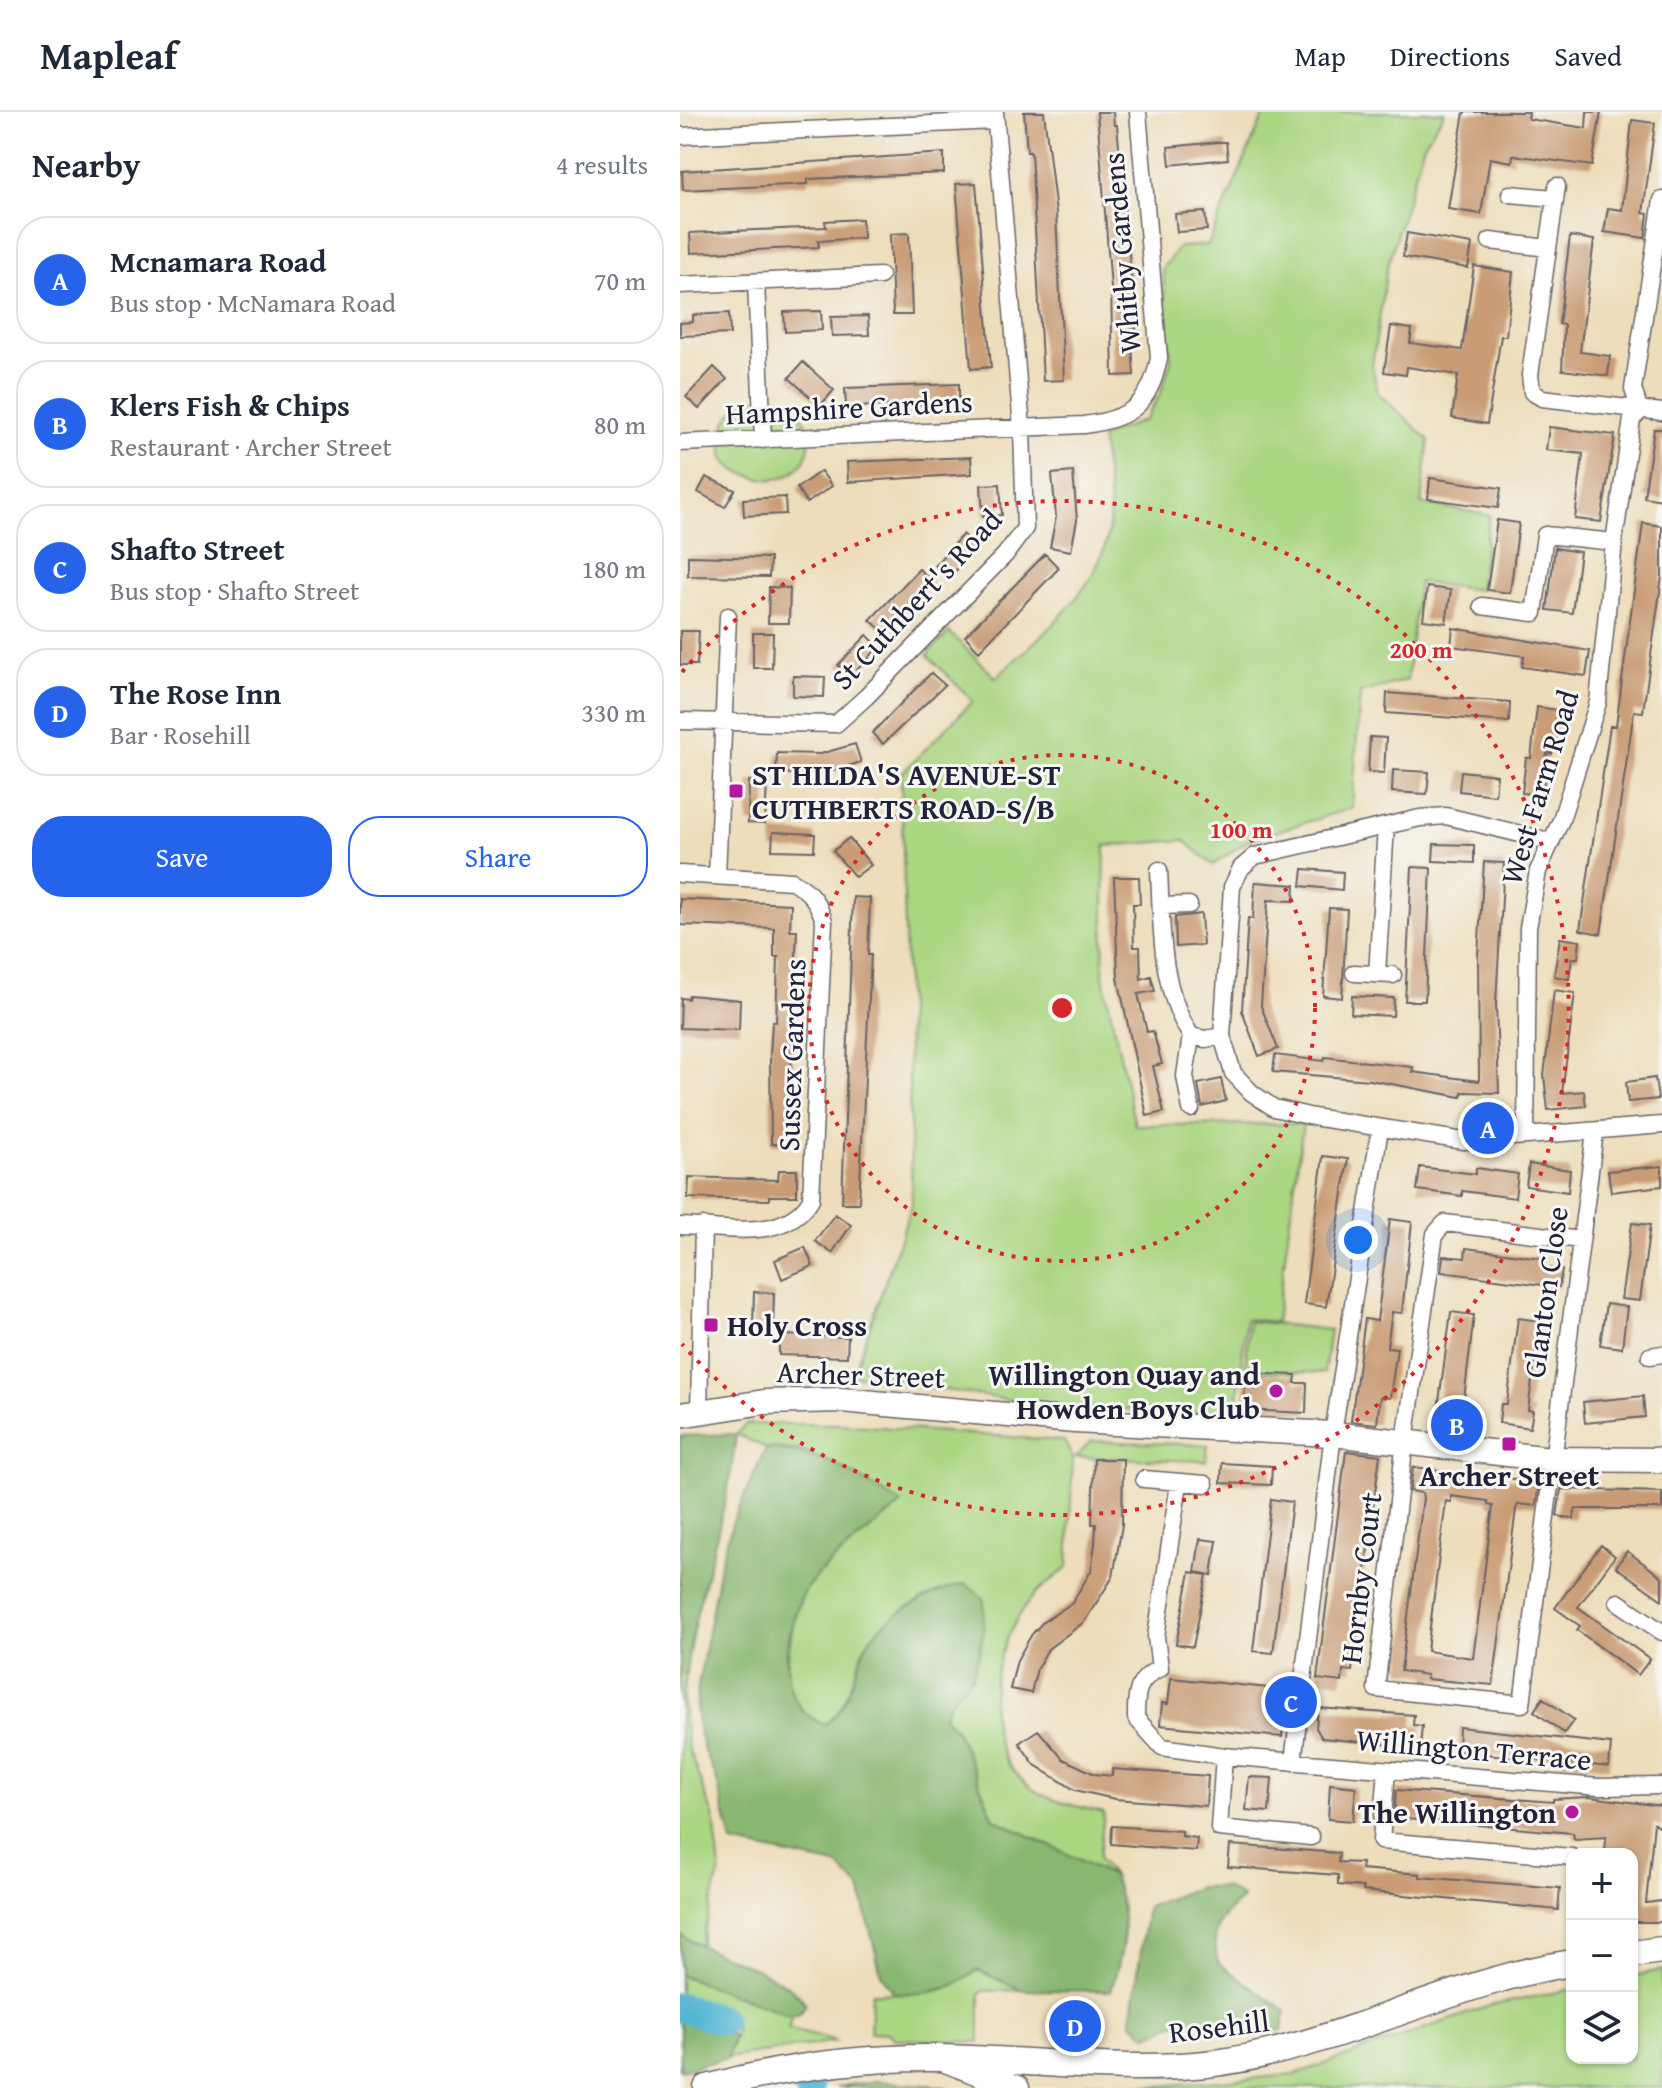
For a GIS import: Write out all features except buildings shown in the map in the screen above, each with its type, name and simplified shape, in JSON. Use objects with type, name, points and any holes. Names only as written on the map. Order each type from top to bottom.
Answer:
[{"type":"main road","name":"Archer Street","points":[[690,1414],[764,1402],[841,1400],[1075,1421],[1333,1434],[1551,1459],[1662,1460]]},
{"type":"main road","points":[[1638,1953],[1662,1950]]},
{"type":"main road","name":"Rosehill","points":[[707,2088],[772,2073],[860,2060],[941,2058],[1175,2066],[1235,2060],[1350,2032],[1480,1983],[1566,1964]]},
{"type":"main road","points":[[941,2058],[1017,2088]]},
{"type":"street","name":"Whitby Gardens","points":[[1022,428],[1114,421],[1139,406],[1155,382],[1159,358],[1138,112]]},
{"type":"street","name":"St Cuthbert's Road","points":[[680,721],[836,724],[1005,555],[1025,528],[1022,428],[995,116]]},
{"type":"street","points":[[680,136],[995,116]]},
{"type":"street","points":[[1510,194],[1556,192],[1530,375],[1532,392],[1542,398],[1662,412]]},
{"type":"street","points":[[1640,411],[1633,389],[1662,200]]},
{"type":"street","points":[[1490,241],[1548,248]]},
{"type":"street","points":[[680,285],[880,276]]},
{"type":"street","points":[[756,282],[763,440]]},
{"type":"street","name":"West Farm Road","points":[[1526,1136],[1528,928],[1538,871],[1565,807],[1598,702],[1614,542],[1632,419],[1640,411]]},
{"type":"street","name":"Hampshire Gardens","points":[[680,443],[1022,428]]},
{"type":"street","points":[[1482,606],[1534,613],[1545,535],[1614,542]]},
{"type":"street","points":[[717,876],[728,616]]},
{"type":"street","points":[[1549,841],[1446,816],[1386,826],[1255,856],[1241,868],[1232,887],[1222,1036],[1233,1073],[1252,1093],[1274,1108],[1464,1141],[1662,1125]]},
{"type":"street","points":[[1354,973],[1385,975],[1386,826]]},
{"type":"street","points":[[1159,870],[1164,971],[1177,1014],[1191,1036],[1185,1076],[1191,1109]]},
{"type":"street","name":"Sussex Gardens","points":[[680,874],[792,881],[805,888],[818,903],[824,921],[814,1190],[802,1214],[782,1226],[764,1229],[680,1226]]},
{"type":"street","points":[[1161,906],[1189,905]]},
{"type":"street","points":[[1191,1036],[1205,1039],[1222,1036]]},
{"type":"street","points":[[1293,1762],[1333,1434],[1380,1128]]},
{"type":"street","name":"Glanton Close","points":[[1551,1459],[1595,1132]]},
{"type":"street","name":"Hornby Court","points":[[1551,1459],[1522,1704],[1376,1689],[1405,1441],[1435,1234],[1445,1223],[1581,1240]]},
{"type":"street","points":[[690,1414],[703,1226]]},
{"type":"street","points":[[1144,1479],[1205,1484]]},
{"type":"street","name":"Willington Terrace","points":[[1179,1483],[1156,1637],[1160,1668],[1144,1676],[1136,1691],[1136,1718],[1145,1732],[1162,1747],[1224,1756],[1625,1789],[1662,1786]]},
{"type":"street","points":[[1618,1602],[1662,1632]]},
{"type":"street","points":[[1224,1756],[1219,1828],[1311,1837]]},
{"type":"street","points":[[1387,1770],[1381,1841],[1566,1856]]},
{"type":"green space","points":[[1265,112],[1445,112],[1424,144],[1387,268],[1372,365],[1378,393],[1429,440],[1421,504],[1490,515],[1479,590],[1419,582],[1407,680],[1360,693],[1352,808],[1249,840],[1213,865],[1184,840],[1105,846],[1103,976],[1135,1125],[1303,1124],[1276,1322],[1246,1319],[1236,1416],[1028,1403],[853,1375],[912,1204],[901,774],[973,701],[927,655],[949,632],[996,678],[1053,624],[1087,583],[1100,561],[1108,536],[1110,510],[1101,437],[1145,420],[1160,394],[1171,361],[1162,269],[1179,247],[1208,245]]},
{"type":"green space","points":[[772,396],[793,407],[805,422],[809,438],[807,453],[799,466],[786,476],[769,479],[744,474],[731,467],[723,456],[723,439],[727,420],[738,407]]},
{"type":"green space","points":[[1249,1321],[1330,1330],[1324,1373],[1245,1371]]},
{"type":"green space","points":[[746,1424],[839,1424],[1064,1441],[1073,1458],[1068,1567],[1035,1594],[1019,1615],[1007,1640],[993,1695],[994,1723],[1000,1748],[1014,1771],[1034,1790],[1059,1801],[1104,1813],[1099,1859],[1113,1876],[994,1819],[957,1731],[944,1717],[949,1698],[971,1677],[852,1685],[842,1711],[825,1724],[798,1709],[790,1694],[789,1648],[805,1591],[835,1559],[901,1504],[802,1450],[766,1448],[736,1434]]},
{"type":"green space","points":[[736,1434],[727,1494],[697,1612],[686,1673],[680,1675],[680,1436]]},
{"type":"green space","points":[[1091,1441],[1208,1445],[1206,1461],[1076,1457]]},
{"type":"green space","points":[[766,1448],[823,1459],[902,1504],[835,1558],[805,1591],[791,1626],[788,1646],[790,1686],[797,1703],[809,1716],[826,1724],[841,1708],[864,1649],[881,1627],[909,1607],[954,1587],[966,1584],[984,1599],[982,1637],[975,1666],[969,1681],[950,1702],[944,1717],[957,1731],[994,1819],[1113,1876],[1122,1908],[1124,1934],[1111,1991],[1022,1990],[977,1970],[958,1983],[938,1990],[917,1994],[894,1993],[881,1974],[860,1888],[837,1865],[732,1843],[716,1777],[704,1751],[697,1722],[697,1692],[720,1565],[733,1521]]},
{"type":"green space","points":[[686,1673],[683,1703],[687,1745],[714,1819],[720,1870],[700,1948],[680,1934],[680,1675]]},
{"type":"green space","points":[[1199,1887],[1225,1887],[1243,1898],[1218,1926],[1215,1941],[1218,1963],[1286,2011],[1282,2030],[1239,2034],[1218,2022],[1178,2022],[1147,2035],[1131,2022],[1147,1907]]},
{"type":"green space","points":[[680,1934],[783,1983],[806,2004],[800,2013],[792,2016],[680,1975]]},
{"type":"green space","points":[[977,1970],[1022,1990],[983,1991],[980,1995],[980,2042],[894,2039],[888,2033],[870,2032],[872,1993],[941,1990]]},
{"type":"green space","points":[[1662,1970],[1662,2088],[1095,2088],[1088,2082],[1157,2086],[1293,2075],[1489,2006],[1566,1990],[1566,2064],[1638,2064],[1638,1975]]},
{"type":"green space","points":[[680,1975],[792,2016],[788,2028],[837,2041],[727,2058],[736,2030],[726,2018],[680,2003]]},
{"type":"green space","points":[[680,2022],[734,2035],[727,2058],[680,2070]]},
{"type":"green space","points":[[875,2081],[939,2086],[948,2088],[836,2087]]},
{"type":"waterway","points":[[680,2007],[721,2020]]},
{"type":"place","name":"ST HILDA'S AVENUE-ST CUTHBERTS ROAD-S/B","points":[[736,791]]},
{"type":"place","name":"Mcnamara Road","points":[[1488,1128]]},
{"type":"place","name":"Holy Cross","points":[[711,1325]]},
{"type":"place","name":"Willington Quay and Howden Boys Club","points":[[1276,1391]]},
{"type":"place","name":"Klers Fish & Chips","points":[[1457,1425]]},
{"type":"place","name":"Archer Street","points":[[1509,1444]]},
{"type":"place","name":"Shafto Street","points":[[1291,1702]]},
{"type":"place","name":"The Willington","points":[[1572,1812]]},
{"type":"place","name":"The Rose Inn","points":[[1075,2026]]}]
